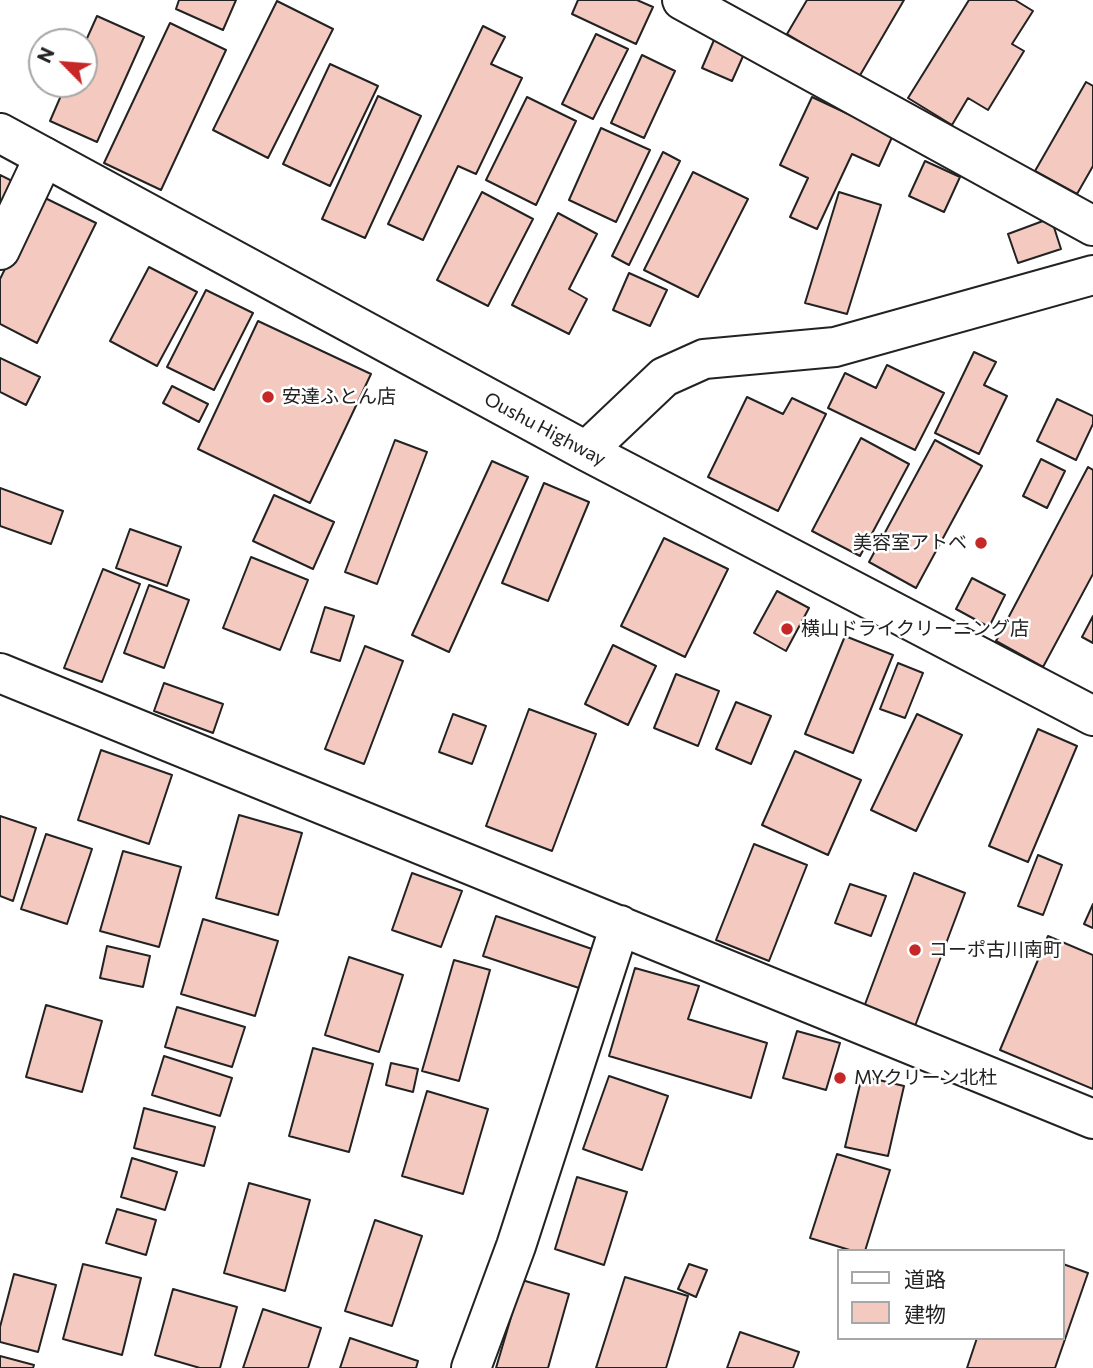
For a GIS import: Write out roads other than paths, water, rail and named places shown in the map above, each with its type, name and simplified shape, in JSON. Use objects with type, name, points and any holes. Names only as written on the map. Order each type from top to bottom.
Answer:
[{"type":"street","points":[[682,0],[1093,226]]},
{"type":"street","name":"Oushu Highway","points":[[0,133],[586,451],[1093,716]]},
{"type":"street","points":[[0,250],[44,158]]},
{"type":"street","points":[[586,451],[664,377],[704,359],[835,347],[1093,275]]},
{"type":"street","points":[[0,673],[1093,1119]]},
{"type":"street","points":[[471,1368],[516,1246],[620,925]]},
{"type":"place","name":"安達ふとん店","points":[[268,397]]},
{"type":"place","name":"美容室アトベ","points":[[981,543]]},
{"type":"place","name":"横山ドライクリーニング店","points":[[787,629]]},
{"type":"place","name":"コーポ古川南町","points":[[915,950]]},
{"type":"place","name":"MYクリーン北杜","points":[[840,1078]]}]
